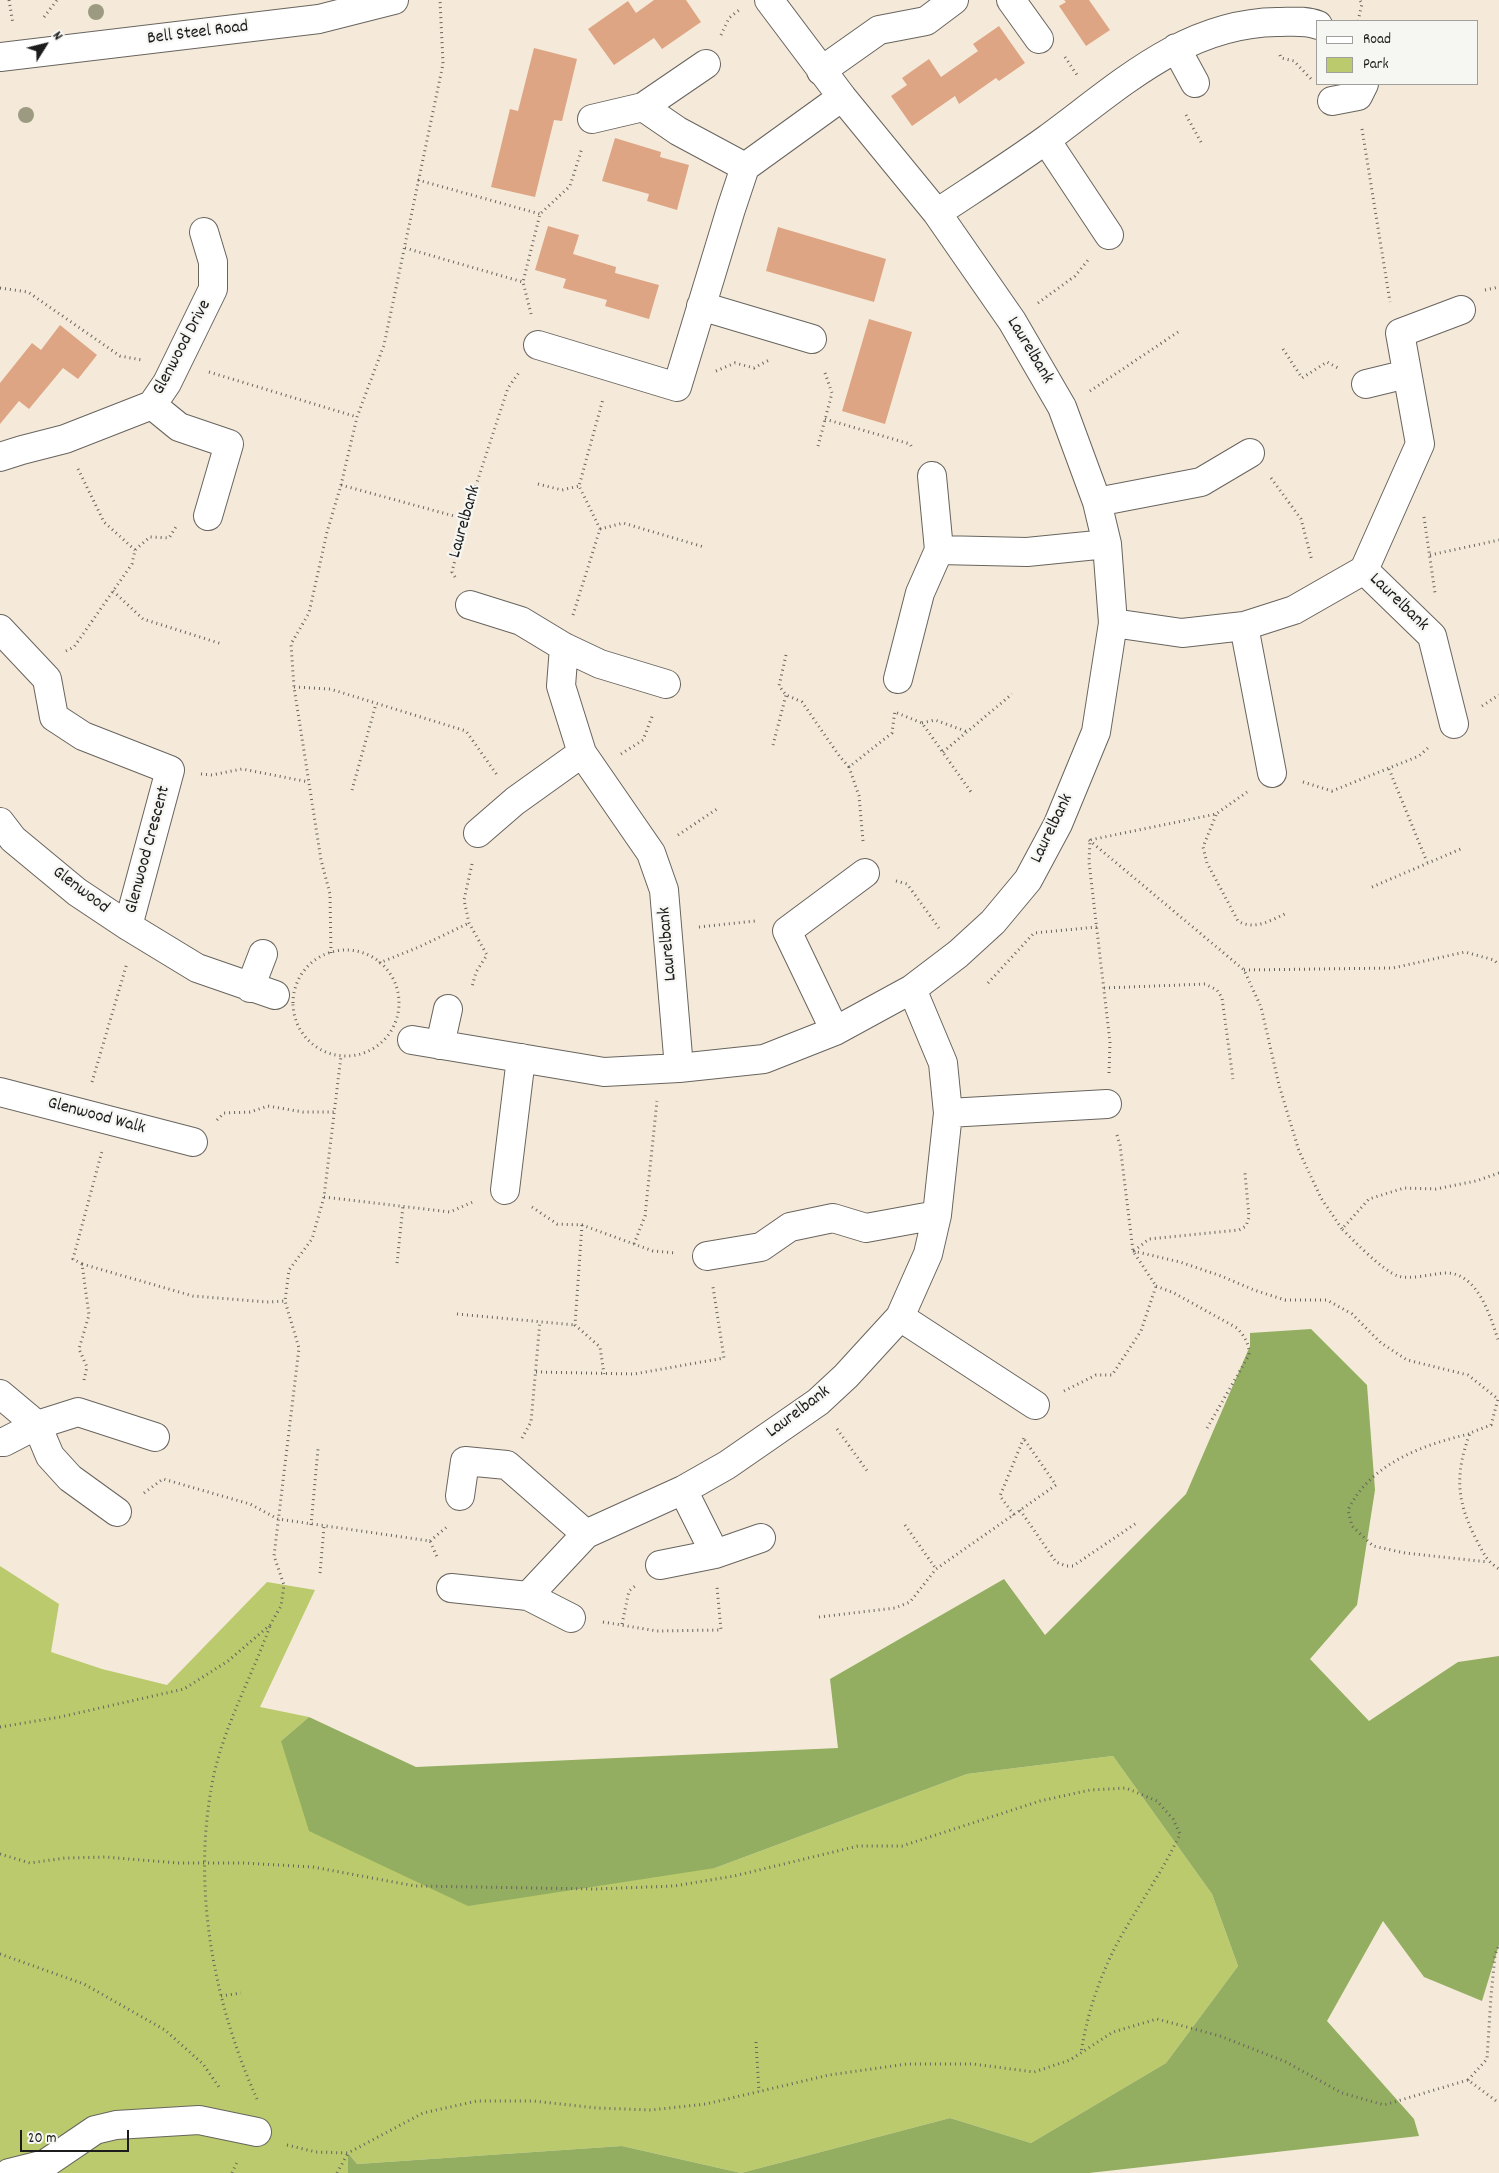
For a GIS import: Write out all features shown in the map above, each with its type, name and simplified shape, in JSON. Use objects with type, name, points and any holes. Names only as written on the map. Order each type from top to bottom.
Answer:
[{"type":"street","name":"Bell Steel Road","points":[[0,57],[318,9],[394,0]]},
{"type":"street","points":[[821,71],[879,30],[926,21],[954,0]]},
{"type":"street","points":[[1011,0],[1039,39]]},
{"type":"street","name":"Laurelbank","points":[[412,1040],[604,1072],[764,1059],[835,1031],[912,988],[958,954],[993,922],[1028,880],[1058,824],[1096,732],[1113,623],[1107,544],[1097,502],[1062,407],[1012,321],[937,214],[821,71],[757,3]]},
{"type":"street","points":[[937,214],[1046,140],[1148,63],[1176,48],[1267,11],[1316,24]]},
{"type":"street","points":[[1176,48],[1194,83]]},
{"type":"street","points":[[592,119],[643,107],[706,64]]},
{"type":"street","points":[[1332,101],[1361,90]]},
{"type":"street","points":[[538,345],[677,387],[745,167],[842,97]]},
{"type":"street","points":[[643,107],[678,131],[745,167]]},
{"type":"street","points":[[1046,140],[1109,234]]},
{"type":"street","name":"Glenwood Drive","points":[[0,457],[65,439],[152,405],[174,368],[213,289],[213,262],[204,232]]},
{"type":"street","points":[[701,306],[812,339]]},
{"type":"street","points":[[1400,333],[1461,310]]},
{"type":"street","name":"Laurelbank","points":[[1113,623],[1182,633],[1244,626],[1294,610],[1364,570],[1420,444],[1400,333]]},
{"type":"street","points":[[1366,384],[1407,374]]},
{"type":"street","name":"Glenwood Drive","points":[[152,405],[179,427],[228,444],[208,516]]},
{"type":"street","points":[[1097,502],[1201,482],[1250,453]]},
{"type":"street","points":[[898,680],[920,593],[939,550],[932,476]]},
{"type":"street","points":[[939,550],[1027,552],[1107,544]]},
{"type":"street","name":"Laurelbank","points":[[1364,570],[1432,636],[1454,724]]},
{"type":"street","points":[[470,604],[521,621],[564,647],[600,664],[666,684]]},
{"type":"street","points":[[1244,626],[1272,773]]},
{"type":"street","points":[[0,629],[41,673]]},
{"type":"street","name":"Laurelbank","points":[[564,647],[561,686],[588,762],[651,853],[664,890],[668,930],[670,1068]]},
{"type":"street","name":"Glenwood Crescent","points":[[41,673],[54,717],[83,736],[170,770],[132,929]]},
{"type":"street","points":[[478,833],[514,800],[588,762]]},
{"type":"street","name":"Glenwood","points":[[4,837],[77,892],[132,929],[197,968],[262,991],[263,954]]},
{"type":"street","points":[[835,1031],[786,931],[865,874]]},
{"type":"street","name":"Laurelbank","points":[[528,1596],[586,1534],[684,1490],[727,1465],[818,1402],[846,1376],[900,1317],[928,1254],[937,1215],[948,1113],[943,1063],[912,988]]},
{"type":"street","points":[[440,1044],[448,1009]]},
{"type":"street","points":[[505,1190],[521,1058]]},
{"type":"street","name":"Glenwood Walk","points":[[0,1092],[193,1142]]},
{"type":"street","points":[[948,1113],[1107,1104]]},
{"type":"street","points":[[707,1256],[761,1247],[790,1227],[833,1218],[866,1228],[937,1215]]},
{"type":"street","points":[[900,1317],[1035,1405]]},
{"type":"street","points":[[0,1394],[37,1425],[50,1456],[70,1478],[117,1512]]},
{"type":"street","points":[[0,1442],[4,1442],[37,1425],[78,1412],[155,1437]]},
{"type":"street","points":[[460,1496],[465,1461],[507,1465],[586,1534]]},
{"type":"street","points":[[684,1490],[715,1554]]},
{"type":"street","points":[[660,1565],[715,1554],[761,1538]]},
{"type":"street","points":[[451,1588],[528,1596],[571,1618]]},
{"type":"street","points":[[9,2173],[45,2164],[95,2130],[116,2125],[199,2120],[257,2132]]},
{"type":"path","points":[[9,0],[14,29]]},
{"type":"path","points":[[39,24],[57,0]]},
{"type":"path","points":[[331,953],[330,894],[321,860],[294,687],[292,644],[309,613],[327,532],[341,485],[357,417],[384,345],[443,64],[440,0]]},
{"type":"path","points":[[1358,20],[1362,4],[1360,0]]},
{"type":"path","points":[[706,64],[729,18],[757,3]]},
{"type":"path","points":[[1267,11],[1281,58],[1294,60],[1316,84]]},
{"type":"path","points":[[1039,39],[1060,50],[1096,102]]},
{"type":"path","points":[[1317,85],[1332,101]]},
{"type":"path","points":[[1361,90],[1363,139],[1390,303],[1400,333]]},
{"type":"path","points":[[538,345],[523,282],[540,214],[570,186],[592,119]]},
{"type":"path","points":[[418,180],[540,214]]},
{"type":"path","points":[[1012,321],[1075,276],[1109,234]]},
{"type":"path","points":[[405,248],[523,282]]},
{"type":"path","points":[[0,288],[28,292],[120,356],[174,368],[196,368],[357,417]]},
{"type":"path","points":[[1062,407],[1084,395],[1181,330]]},
{"type":"path","points":[[677,387],[736,363],[754,368],[812,339],[832,393],[818,446]]},
{"type":"path","name":"Laurelbank","points":[[470,604],[452,572],[465,519],[508,388],[538,345]]},
{"type":"path","points":[[1283,350],[1302,378],[1327,362],[1366,384]]},
{"type":"path","points":[[564,647],[600,529],[579,486],[612,367]]},
{"type":"path","points":[[826,419],[910,444],[932,476]]},
{"type":"path","points":[[65,439],[104,522],[135,550]]},
{"type":"path","points":[[1250,453],[1276,484],[1301,519],[1321,594]]},
{"type":"path","points":[[538,484],[562,490],[579,486]]},
{"type":"path","points":[[341,485],[465,519]]},
{"type":"path","points":[[1401,487],[1424,516],[1435,590],[1432,636]]},
{"type":"path","points":[[41,673],[74,647],[132,564],[135,550],[150,537],[169,538],[177,525],[208,516]]},
{"type":"path","points":[[600,529],[623,523],[704,547]]},
{"type":"path","points":[[1430,555],[1499,540]]},
{"type":"path","points":[[113,591],[143,619],[222,644]]},
{"type":"path","points":[[786,655],[779,686],[786,695],[802,702],[840,757],[850,767],[859,796],[865,874],[907,884],[958,954]]},
{"type":"path","points":[[850,767],[892,733],[898,680]]},
{"type":"path","points":[[588,762],[643,740],[666,684]]},
{"type":"path","points":[[294,687],[330,689],[466,731],[514,800]]},
{"type":"path","points":[[943,752],[1012,694]]},
{"type":"path","points":[[773,745],[786,695]]},
{"type":"path","points":[[352,790],[376,704]]},
{"type":"path","points":[[894,712],[922,723],[971,792]]},
{"type":"path","points":[[922,723],[935,720],[968,732]]},
{"type":"path","points":[[1090,840],[1216,814],[1272,773],[1332,791],[1419,756],[1454,724]]},
{"type":"path","points":[[170,770],[212,775],[242,769],[309,782]]},
{"type":"path","points":[[1389,769],[1427,862]]},
{"type":"path","points":[[651,853],[717,809]]},
{"type":"path","points":[[1216,814],[1202,847],[1206,863],[1238,921],[1246,925],[1258,926],[1287,913]]},
{"type":"path","points":[[1058,824],[1090,840],[1244,970],[1261,1007],[1279,1085],[1299,1151],[1321,1198],[1342,1230],[1369,1256],[1398,1276],[1447,1273],[1467,1280],[1485,1303],[1499,1344]]},
{"type":"path","points":[[448,1009],[472,988],[476,972],[488,955],[469,923],[464,900],[478,833]]},
{"type":"path","points":[[1090,840],[1089,862],[1110,1042],[1107,1104],[1120,1145],[1133,1251],[1156,1286],[1174,1293],[1236,1328],[1245,1336],[1249,1346],[1249,1355],[1206,1430]]},
{"type":"path","points":[[1372,887],[1463,848]]},
{"type":"path","points":[[668,930],[759,921],[786,931]]},
{"type":"path","points":[[379,963],[419,947],[469,923]]},
{"type":"path","points":[[988,983],[1034,934],[1097,927]]},
{"type":"path","points":[[83,1113],[132,929]]},
{"type":"path","points":[[338,951],[356,951],[373,958],[379,963],[386,968],[395,983],[399,999],[398,1015],[392,1031],[381,1043],[367,1053],[341,1056],[317,1048],[304,1036],[295,1020],[293,1001],[296,984],[306,968],[320,956],[338,951]]},
{"type":"path","points":[[1244,970],[1393,968],[1465,952],[1494,960],[1499,965]]},
{"type":"path","points":[[1104,988],[1205,984],[1217,990],[1222,998],[1233,1079]]},
{"type":"path","points":[[257,2132],[261,2109],[238,2055],[220,1996],[208,1922],[204,1863],[205,1837],[215,1774],[240,1696],[258,1660],[270,1625],[281,1606],[284,1585],[274,1556],[299,1348],[284,1301],[289,1270],[312,1239],[324,1197],[341,1056]]},
{"type":"path","points":[[634,1244],[645,1216],[670,1068]]},
{"type":"path","points":[[193,1142],[224,1114],[250,1112],[268,1106],[303,1112],[334,1112]]},
{"type":"path","points":[[110,1120],[73,1259],[82,1264],[193,1296],[267,1302],[284,1301]]},
{"type":"path","points":[[1133,1251],[1149,1239],[1239,1230],[1246,1226],[1249,1217],[1245,1173]]},
{"type":"path","points":[[1342,1230],[1369,1199],[1404,1188],[1444,1188],[1476,1181],[1499,1173]]},
{"type":"path","points":[[324,1197],[450,1212],[505,1190],[557,1224],[582,1225],[653,1251],[707,1256],[724,1358],[634,1374],[536,1372]]},
{"type":"path","points":[[398,1263],[403,1206]]},
{"type":"path","points":[[575,1325],[582,1225]]},
{"type":"path","points":[[1133,1251],[1180,1262],[1285,1300],[1327,1300],[1352,1314],[1380,1343],[1406,1360],[1468,1375],[1499,1397],[1491,1425],[1470,1433],[1437,1441],[1405,1454],[1355,1494],[1348,1510],[1352,1526],[1373,1546],[1405,1553],[1488,1562],[1499,1569]]},
{"type":"path","points":[[78,1412],[86,1367],[79,1349],[89,1315],[82,1264]]},
{"type":"path","points":[[1014,1515],[1000,1496],[1035,1405],[1096,1375],[1112,1375],[1140,1331],[1156,1286]]},
{"type":"path","points":[[457,1314],[575,1325],[600,1347],[604,1374]]},
{"type":"path","points":[[507,1465],[531,1422],[540,1322]]},
{"type":"path","points":[[818,1402],[868,1472]]},
{"type":"path","points":[[1470,1433],[1461,1458],[1459,1486],[1467,1520],[1488,1562]]},
{"type":"path","points":[[819,1617],[895,1608],[910,1602],[936,1569],[1056,1486],[1023,1439]]},
{"type":"path","points":[[311,1525],[318,1449]]},
{"type":"path","points":[[117,1512],[163,1479],[250,1504],[278,1519],[430,1541],[451,1588]]},
{"type":"path","points":[[1020,1510],[1056,1562],[1066,1566],[1073,1566],[1138,1522]]},
{"type":"path","points":[[904,1525],[936,1569]]},
{"type":"path","points":[[320,1573],[324,1527]]},
{"type":"path","points":[[571,1618],[622,1624],[657,1631],[721,1630],[715,1554]]},
{"type":"path","points":[[622,1624],[629,1591],[660,1565]]},
{"type":"path","points":[[0,1728],[184,1689],[228,1661],[270,1625]]},
{"type":"path","points":[[0,1854],[30,1863],[64,1858],[104,1858],[178,1864],[243,1863],[313,1868],[415,1886],[471,1889],[596,1889],[674,1886],[734,1876],[858,1846],[902,1846],[1040,1801],[1090,1790],[1126,1788],[1157,1801],[1173,1819],[1180,1834],[1168,1861],[1120,1940],[1102,1976],[1080,2054]]},
{"type":"path","points":[[0,1954],[84,1984],[165,2030],[203,2064],[231,2104],[257,2132],[289,2146],[316,2152],[348,2153],[423,2114],[477,2101],[534,2101],[598,2108],[651,2110],[706,2104],[829,2075],[908,2064],[973,2064],[1034,2072],[1070,2060],[1112,2032],[1157,2019],[1220,2036],[1286,2062],[1342,2093],[1384,2105],[1468,2080],[1487,2059],[1495,1955],[1499,1945]]},
{"type":"path","points":[[220,1996],[241,1993]]},
{"type":"path","points":[[756,2042],[759,2092]]},
{"type":"path","points":[[1468,2080],[1499,2103]]},
{"type":"path","points":[[337,2173],[348,2153]]},
{"type":"green space","points":[[1311,1329],[1367,1385],[1375,1490],[1357,1605],[1310,1659],[1369,1721],[1458,1662],[1499,1656],[1499,1945],[1482,2001],[1424,1977],[1383,1921],[1327,2021],[1414,2119],[1419,2136],[1089,2173],[741,2173],[950,2118],[1031,2143],[1166,2063],[1238,1966],[1212,1894],[1113,1756],[967,1774],[715,1868],[468,1906],[309,1831],[281,1741],[309,1717],[416,1767],[838,1748],[830,1679],[1004,1579],[1045,1635],[1186,1494],[1250,1346],[1250,1333]]},
{"type":"green space","points":[[0,1566],[59,1604],[51,1652],[102,1669],[167,1685],[267,1582],[315,1590],[260,1707],[309,1717],[281,1741],[715,1868],[967,1774],[1113,1756],[1212,1894],[1238,1966],[1166,2063],[1031,2143],[950,2118],[741,2173],[622,2146],[357,2164],[348,2153],[348,2173],[0,2173]]},
{"type":"green space","points":[[622,2146],[741,2173],[348,2173],[348,2153],[357,2164]]},
{"type":"building","points":[[654,0],[686,0],[701,22],[662,49],[654,38],[614,65],[588,29],[628,1],[636,13]]},
{"type":"building","points":[[1064,0],[1089,0],[1110,30],[1086,46],[1059,6],[1066,2]]},
{"type":"building","points":[[999,26],[1025,63],[999,81],[996,78],[959,104],[955,96],[912,126],[891,96],[907,85],[902,78],[929,59],[941,77],[978,51],[973,44]]},
{"type":"building","points":[[534,48],[577,59],[562,121],[554,120],[535,197],[491,187],[510,109],[518,111]]},
{"type":"building","points":[[615,138],[661,152],[660,157],[689,165],[677,210],[647,201],[649,194],[602,181]]},
{"type":"building","points":[[548,226],[579,235],[573,254],[616,267],[615,273],[659,285],[649,319],[605,306],[607,300],[563,288],[566,279],[535,270]]},
{"type":"building","points":[[778,227],[886,259],[874,302],[766,271]]},
{"type":"building","points":[[869,319],[912,332],[885,424],[842,411]]},
{"type":"building","points":[[60,325],[97,355],[78,379],[63,368],[29,409],[19,401],[0,424],[0,383],[32,343],[41,350]]}]
